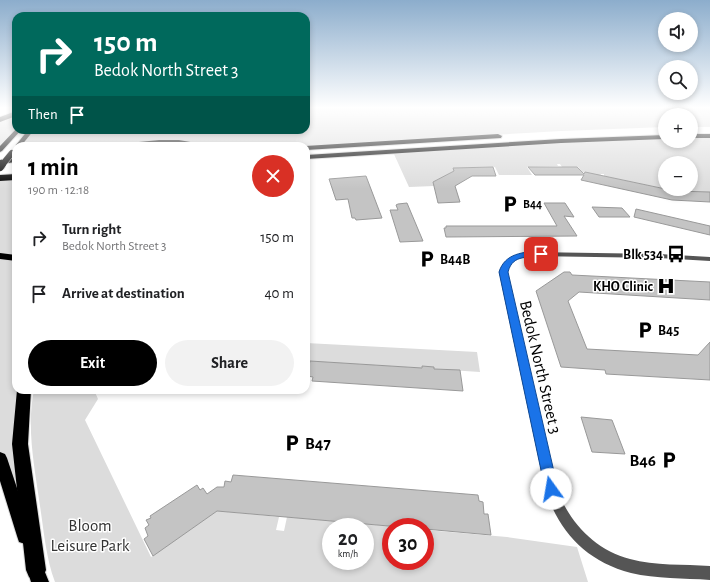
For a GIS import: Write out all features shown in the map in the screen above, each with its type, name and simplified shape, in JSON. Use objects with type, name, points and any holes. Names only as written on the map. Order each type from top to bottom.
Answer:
[{"type":"highway","points":[[310,148],[508,136]]},
{"type":"highway","points":[[698,136],[710,136]]},
{"type":"highway","points":[[310,157],[561,140],[658,137]]},
{"type":"highway","points":[[153,142],[178,142]]},
{"type":"highway","points":[[0,162],[12,156]]},
{"type":"highway","points":[[0,168],[12,167]]},
{"type":"highway","points":[[0,178],[12,177]]},
{"type":"highway","points":[[0,256],[12,258]]},
{"type":"highway","points":[[23,394],[21,409],[20,444],[38,576]]},
{"type":"main road","points":[[0,150],[14,134]]},
{"type":"main road","points":[[21,142],[28,134]]},
{"type":"main road","points":[[0,168],[12,157]]},
{"type":"main road","points":[[0,458],[38,576]]},
{"type":"street","name":"Bedok North Street 3","points":[[710,259],[666,256],[532,254],[521,255],[512,259],[506,265],[503,272],[552,494],[565,520],[572,530],[587,543],[604,555],[622,563],[641,567],[710,573]]},
{"type":"green space","points":[[0,134],[13,134],[0,150]]},
{"type":"green space","points":[[29,134],[507,134],[310,146],[310,142],[22,142]]},
{"type":"green space","points":[[698,137],[710,137],[710,192],[698,192],[698,156],[658,156],[658,188],[604,176],[604,174],[601,174],[600,176],[582,172],[578,167],[562,167],[560,164],[557,164],[558,166],[527,167],[532,175],[499,175],[495,167],[453,168],[454,171],[433,182],[434,186],[409,187],[393,152],[612,139],[658,138],[658,148],[698,148]]},
{"type":"green space","points":[[12,177],[12,394],[24,394],[31,525],[0,458],[0,178]]},
{"type":"green space","points":[[310,343],[477,352],[480,372],[434,369],[434,367],[422,366],[421,368],[310,361]]},
{"type":"green space","name":"Bloom Leisure Park","points":[[33,394],[96,394],[98,399],[85,420],[151,557],[217,511],[279,517],[276,530],[284,531],[287,517],[322,520],[322,570],[374,570],[374,525],[382,526],[382,570],[434,570],[434,531],[507,537],[577,547],[588,582],[55,582],[49,564],[31,434]]},
{"type":"building","points":[[493,167],[496,176],[472,176],[455,186],[460,202],[438,203],[433,182],[454,171],[453,168]]},
{"type":"building","points":[[528,167],[577,167],[584,174],[585,172],[658,187],[658,196],[698,196],[698,192],[710,192],[710,202],[672,200],[581,180],[584,175],[535,175]]},
{"type":"building","points":[[366,176],[382,218],[356,220],[355,218],[352,218],[348,199],[336,200],[329,179]]},
{"type":"building","points":[[407,203],[423,241],[400,242],[390,210],[398,210],[396,205]]},
{"type":"building","points":[[544,203],[565,203],[574,217],[564,216],[577,236],[446,237],[444,228],[446,228],[446,226],[557,226]]},
{"type":"building","points":[[592,207],[622,208],[630,217],[599,217]]},
{"type":"building","points":[[636,209],[710,226],[710,235],[634,217]]},
{"type":"building","points":[[564,272],[570,272],[572,275],[710,282],[710,300],[579,292],[568,301],[587,349],[698,355],[710,342],[710,380],[606,374],[605,370],[561,367],[536,291]]},
{"type":"building","points":[[310,361],[422,368],[422,366],[434,367],[434,369],[460,370],[463,391],[312,381],[313,377],[310,376]]},
{"type":"building","points":[[581,417],[612,420],[625,454],[592,452]]},
{"type":"building","points":[[233,475],[478,495],[479,501],[483,502],[484,514],[488,514],[491,535],[434,530],[434,518],[382,518],[382,525],[374,525],[374,518],[322,518],[322,520],[217,511],[153,556],[144,539],[148,536],[145,528],[149,525],[146,520],[151,518],[150,516],[197,485],[200,490],[203,488],[207,494],[217,487],[224,487],[225,481],[231,482]]},
{"type":"place","name":"B44","points":[[510,204]]},
{"type":"place","name":"Blk 534","points":[[676,254]]},
{"type":"place","name":"B44B","points":[[427,259]]},
{"type":"place","name":"KHO Clinic","points":[[666,286]]},
{"type":"place","name":"B45","points":[[645,330]]},
{"type":"place","name":"B47","points":[[292,443]]},
{"type":"place","name":"B46","points":[[669,460]]},
{"type":"route","points":[[541,254],[518,256],[510,260],[503,272],[551,489]]}]
